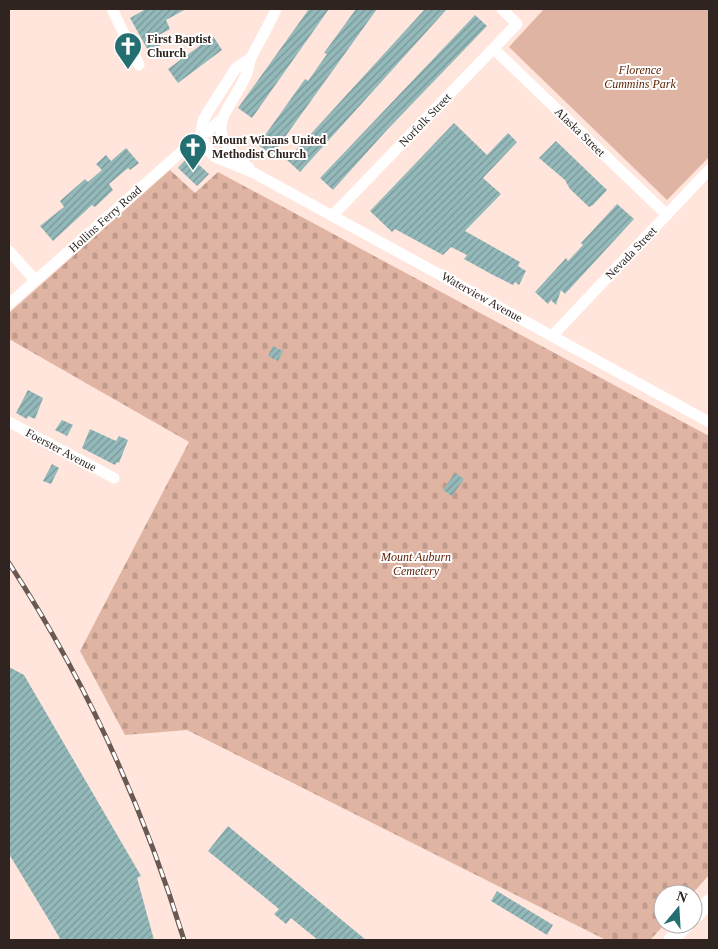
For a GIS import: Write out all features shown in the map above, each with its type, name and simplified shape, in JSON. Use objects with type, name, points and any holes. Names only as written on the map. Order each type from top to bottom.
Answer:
[{"type":"street","points":[[112,9],[139,65]]},
{"type":"street","name":"Hollins Ferry Road","points":[[9,304],[202,135],[221,124],[276,9]]},
{"type":"street","name":"Norfolk Street","points":[[333,215],[517,24],[502,9]]},
{"type":"street","name":"Alaska Street","points":[[494,49],[667,215]]},
{"type":"street","name":"Hollins Ferry Road","points":[[202,135],[203,121],[208,110],[236,68],[250,60]]},
{"type":"street","name":"Waterview Avenue","points":[[221,124],[228,149],[254,173]]},
{"type":"street","name":"Waterview Avenue","points":[[202,135],[207,149],[214,157],[254,173],[333,215],[709,422]]},
{"type":"street","name":"Nevada Street","points":[[552,336],[709,170]]},
{"type":"street","points":[[9,251],[35,280]]},
{"type":"street","name":"Foerster Avenue","points":[[9,422],[114,478]]},
{"type":"green space","name":"Florence Cummins Park","points":[[544,9],[709,9],[709,157],[667,200],[509,47]]},
{"type":"green space","name":"Mount Auburn Cemetery","points":[[170,170],[195,193],[218,172],[709,436],[709,875],[701,884],[653,884],[653,934],[656,934],[650,940],[606,940],[187,730],[125,735],[80,651],[189,442],[9,339],[9,313]]},
{"type":"building","points":[[146,9],[186,9],[166,20],[170,29],[159,35],[161,39],[158,41],[161,45],[149,52],[130,18]]},
{"type":"building","points":[[309,9],[329,9],[252,118],[238,108]]},
{"type":"building","points":[[356,9],[377,9],[272,155],[258,145],[305,79],[308,81],[327,54],[324,53]]},
{"type":"building","points":[[425,9],[447,9],[300,172],[287,160]]},
{"type":"building","points":[[475,15],[487,26],[386,131],[333,190],[320,178]]},
{"type":"building","points":[[213,36],[222,50],[178,83],[168,69]]},
{"type":"building","points":[[454,123],[487,155],[508,133],[517,142],[483,178],[501,194],[465,231],[520,262],[518,266],[526,271],[519,285],[515,282],[513,285],[464,259],[467,255],[451,247],[443,255],[395,229],[392,232],[370,211]]},
{"type":"building","points":[[556,141],[607,190],[593,205],[589,207],[570,189],[565,180],[539,158]]},
{"type":"building","points":[[126,148],[139,163],[130,170],[128,168],[109,184],[113,190],[95,207],[92,205],[53,241],[40,226],[64,207],[60,201],[85,179],[88,182],[102,170],[96,164],[106,155],[111,161]]},
{"type":"building","name":"Mount Winans United Methodist Church","points":[[189,156],[209,174],[197,186],[178,168]]},
{"type":"building","points":[[617,204],[634,219],[565,294],[561,290],[556,305],[551,300],[548,304],[535,292],[566,258],[568,261],[583,245],[581,243]]},
{"type":"building","points":[[273,346],[283,351],[278,361],[268,356]]},
{"type":"building","points":[[28,390],[43,398],[35,419],[28,416],[27,419],[16,413]]},
{"type":"building","points":[[62,420],[73,425],[67,436],[55,430]]},
{"type":"building","points":[[90,429],[116,441],[119,436],[128,440],[119,463],[117,462],[115,465],[82,448]]},
{"type":"building","points":[[52,464],[59,468],[51,484],[43,481]]},
{"type":"building","points":[[455,473],[464,479],[452,496],[443,490]]},
{"type":"building","points":[[9,667],[24,675],[141,876],[137,878],[154,940],[61,940],[9,854]]},
{"type":"building","points":[[228,826],[366,940],[318,940],[291,918],[286,924],[274,914],[279,909],[208,851]]},
{"type":"building","points":[[497,891],[553,925],[547,935],[491,901]]},
{"type":"railway","points":[[9,563],[63,653],[110,746],[150,841],[184,940]]},
{"type":"place","name":"First Baptist Church","points":[[128,70]]},
{"type":"place","name":"Mount Winans United Methodist Church","points":[[193,171]]}]
